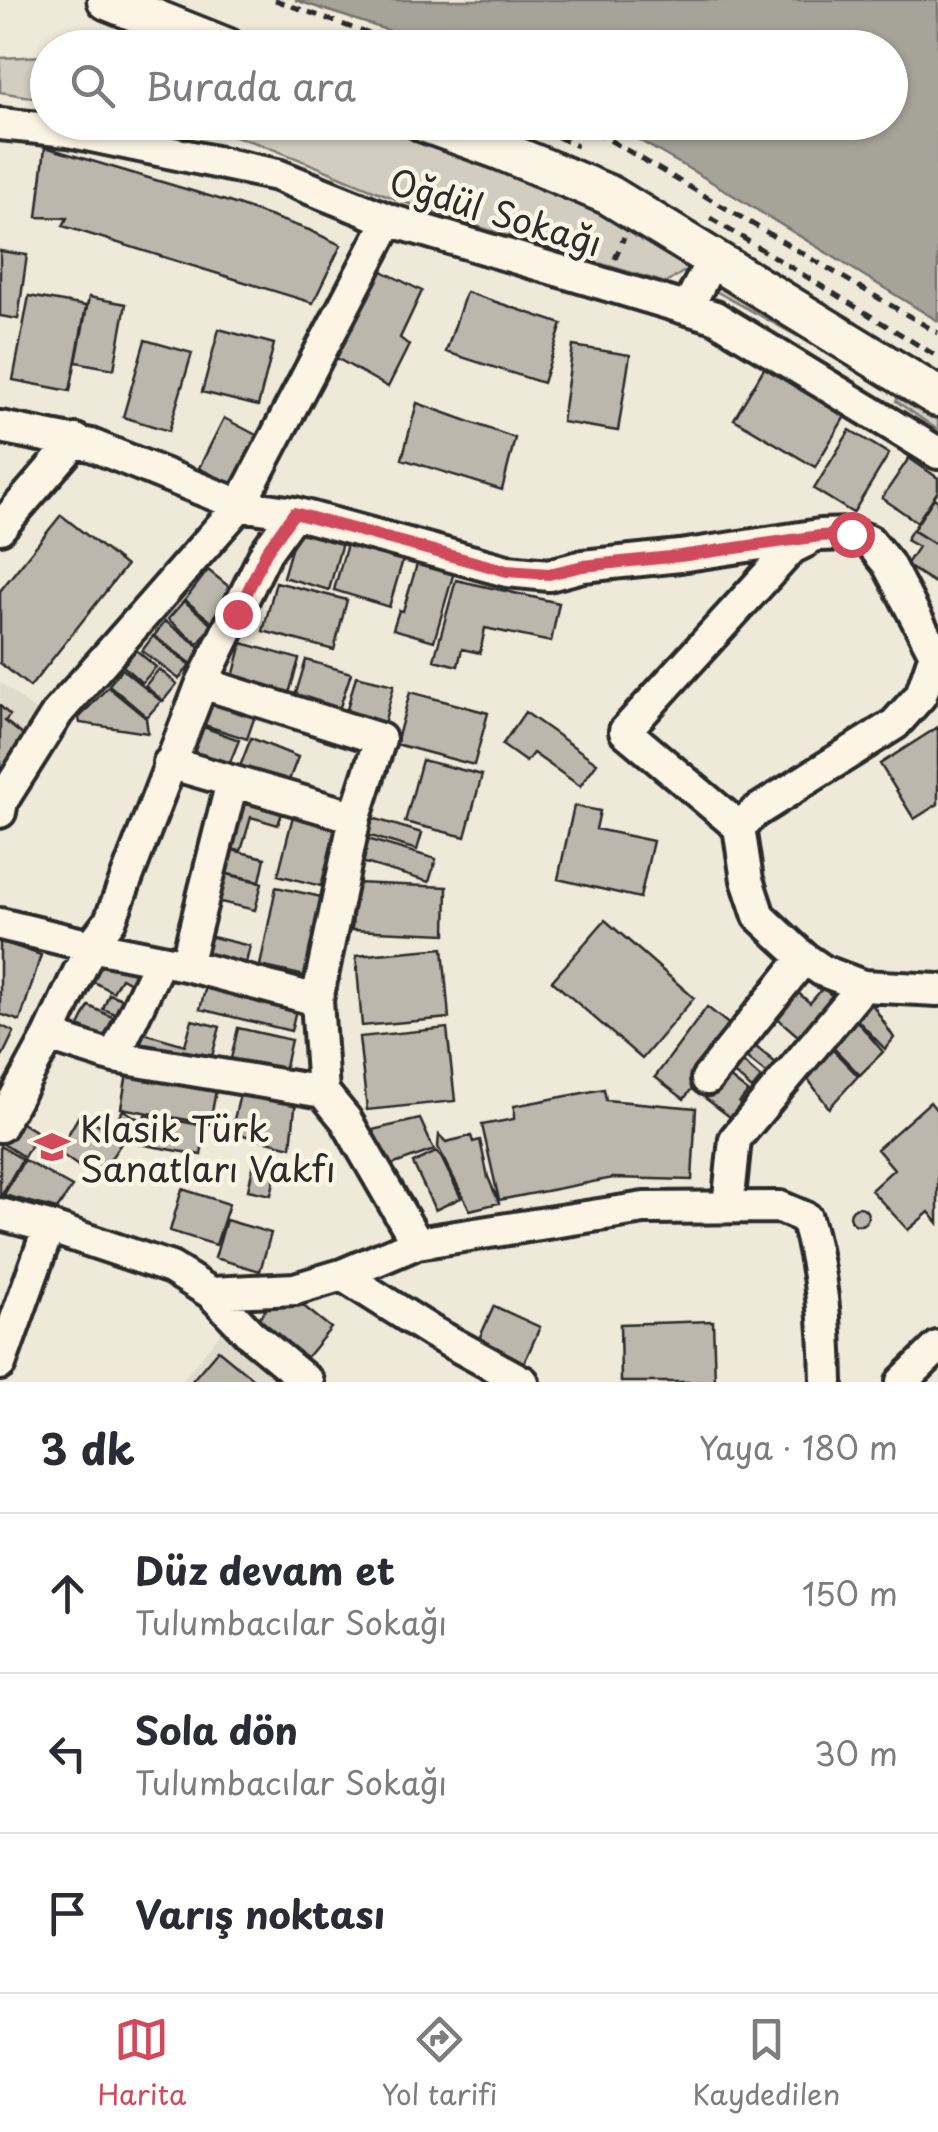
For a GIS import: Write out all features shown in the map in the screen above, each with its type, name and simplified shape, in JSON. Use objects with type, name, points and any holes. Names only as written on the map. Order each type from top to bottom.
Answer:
[{"type":"main road","points":[[107,0],[181,30]]},
{"type":"main road","points":[[472,140],[591,188],[634,211],[938,396]]},
{"type":"main road","points":[[539,140],[589,162],[725,240],[938,369]]},
{"type":"street","name":"Oğdül Sokağı","points":[[0,124],[30,127]]},
{"type":"street","name":"Oğdül Sokağı","points":[[112,140],[277,174],[389,220],[714,317],[938,452]]},
{"type":"street","points":[[0,812],[2,801],[58,712],[240,505],[389,220]]},
{"type":"street","points":[[687,308],[713,258]]},
{"type":"street","points":[[0,427],[76,440],[240,505],[294,513],[507,571],[549,574],[583,566],[820,536],[851,534],[868,540],[888,564],[936,650],[921,694],[895,724],[756,812],[739,827]]},
{"type":"street","points":[[0,528],[76,440]]},
{"type":"street","points":[[0,1126],[8,1096],[49,1036],[90,946],[110,921],[202,682],[266,552],[294,513]]},
{"type":"street","points":[[820,536],[792,548],[626,731],[739,827],[747,880],[759,916],[804,958],[822,971],[863,986],[938,990]]},
{"type":"street","points":[[202,682],[380,739],[355,817],[318,1000],[323,1092],[346,1120],[417,1242]]},
{"type":"street","points":[[169,764],[355,817]]},
{"type":"street","points":[[114,1057],[173,963],[232,782]]},
{"type":"street","points":[[0,924],[318,1000]]},
{"type":"street","points":[[707,1078],[804,958]]},
{"type":"street","points":[[728,1207],[735,1139],[863,986]]},
{"type":"street","points":[[49,1036],[114,1057],[323,1092]]},
{"type":"street","points":[[211,1294],[295,1288],[342,1275],[417,1242],[644,1208],[780,1208],[806,1218],[814,1244],[826,1320],[827,1382]]},
{"type":"street","points":[[0,1214],[171,1268],[211,1294],[250,1334],[308,1382]]},
{"type":"street","points":[[0,1364],[49,1228]]},
{"type":"street","points":[[342,1275],[432,1332],[523,1382]]},
{"type":"street","points":[[902,1382],[938,1347]]},
{"type":"path","points":[[276,0],[358,30]]},
{"type":"path","points":[[609,140],[938,333]]},
{"type":"path","points":[[605,285],[634,211]]},
{"type":"shaded area","points":[[295,0],[938,0],[938,321],[639,140],[908,140],[908,30],[387,30]]},
{"type":"shaded area","points":[[30,57],[30,97],[0,92],[0,58]]},
{"type":"shaded area","points":[[247,140],[414,140],[504,173],[701,258],[699,277],[683,272],[666,283],[410,204]]},
{"type":"shaded area","points":[[710,271],[803,332],[797,336],[710,288]]},
{"type":"shaded area","points":[[900,391],[938,409],[938,430],[896,401]]},
{"type":"shaded area","points":[[0,682],[43,717],[0,778]]},
{"type":"shaded area","points":[[224,1329],[288,1382],[181,1382]]},
{"type":"building","points":[[45,147],[229,202],[341,245],[313,303],[63,226],[67,218],[37,217]]},
{"type":"building","points":[[0,251],[27,255],[18,319],[0,316]]},
{"type":"building","points":[[380,270],[422,291],[400,338],[409,345],[388,387],[333,356]]},
{"type":"building","points":[[466,292],[562,324],[543,383],[446,352]]},
{"type":"building","points":[[29,296],[86,306],[70,391],[13,380]]},
{"type":"building","points":[[89,297],[126,304],[114,369],[76,362]]},
{"type":"building","points":[[219,329],[274,344],[258,406],[202,392]]},
{"type":"building","points":[[145,340],[192,353],[169,431],[123,417]]},
{"type":"building","points":[[573,346],[630,355],[618,431],[562,422]]},
{"type":"building","points":[[766,365],[847,413],[815,467],[734,419]]},
{"type":"building","points":[[417,403],[515,438],[502,490],[402,459]]},
{"type":"building","points":[[224,418],[258,436],[234,486],[199,468]]},
{"type":"building","points":[[850,430],[889,454],[853,513],[814,489]]},
{"type":"building","points":[[909,458],[938,478],[938,491],[917,522],[882,498]]},
{"type":"building","points":[[934,498],[938,501],[938,546],[913,530]]},
{"type":"building","points":[[61,515],[126,566],[30,687],[0,663],[0,591]]},
{"type":"building","points":[[299,522],[344,535],[329,590],[283,577]]},
{"type":"building","points":[[912,530],[938,546],[938,585],[906,565],[918,547],[906,540]]},
{"type":"building","points":[[349,537],[405,553],[389,607],[334,590]]},
{"type":"building","points":[[420,554],[456,565],[434,641],[393,629],[399,610],[403,611]]},
{"type":"building","points":[[208,570],[237,593],[213,623],[185,600]]},
{"type":"building","points":[[456,580],[559,603],[551,642],[485,628],[480,653],[462,649],[458,666],[434,660]]},
{"type":"building","points":[[276,582],[347,600],[334,650],[263,631]]},
{"type":"building","points":[[184,601],[213,625],[198,644],[168,619]]},
{"type":"building","points":[[165,621],[203,649],[192,664],[154,636]]},
{"type":"building","points":[[153,636],[190,665],[179,679],[142,651]]},
{"type":"building","points":[[242,643],[299,659],[288,697],[232,681]]},
{"type":"building","points":[[136,650],[156,667],[142,683],[123,666]]},
{"type":"building","points":[[306,660],[351,673],[337,716],[293,703]]},
{"type":"building","points":[[122,669],[161,701],[147,717],[109,685]]},
{"type":"building","points":[[159,669],[177,684],[163,701],[145,686]]},
{"type":"building","points":[[356,676],[394,685],[383,728],[345,717]]},
{"type":"building","points":[[108,687],[146,718],[148,733],[80,723],[79,718]]},
{"type":"building","points":[[209,691],[258,707],[247,739],[198,723]]},
{"type":"building","points":[[410,692],[488,713],[474,765],[396,744]]},
{"type":"building","points":[[0,706],[10,715],[5,721],[28,739],[0,773]]},
{"type":"building","points":[[525,712],[597,763],[580,786],[533,753],[526,762],[502,745]]},
{"type":"building","points":[[198,725],[239,740],[229,765],[189,750]]},
{"type":"building","points":[[938,727],[938,804],[914,819],[880,764]]},
{"type":"building","points":[[251,738],[298,757],[286,788],[239,769]]},
{"type":"building","points":[[422,760],[482,775],[465,837],[405,822]]},
{"type":"building","points":[[238,797],[283,810],[278,825],[251,817],[241,851],[224,848]]},
{"type":"building","points":[[574,806],[600,811],[596,829],[653,841],[640,898],[558,879]]},
{"type":"building","points":[[294,812],[337,823],[321,886],[278,875]]},
{"type":"building","points":[[369,817],[422,833],[417,850],[364,834]]},
{"type":"building","points":[[364,838],[436,859],[429,882],[358,861]]},
{"type":"building","points":[[224,848],[265,858],[260,881],[219,872]]},
{"type":"building","points":[[219,872],[262,883],[255,910],[212,900]]},
{"type":"building","points":[[355,883],[447,887],[446,934],[352,930]]},
{"type":"building","points":[[276,887],[326,898],[310,977],[260,966]]},
{"type":"building","points":[[605,920],[694,998],[642,1059],[552,981]]},
{"type":"building","points":[[204,935],[250,946],[246,963],[201,952]]},
{"type":"building","points":[[0,941],[41,955],[20,1021],[0,1014]]},
{"type":"building","points":[[443,948],[449,1018],[362,1026],[356,956]]},
{"type":"building","points":[[105,957],[144,978],[138,987],[121,978],[113,992],[92,981]]},
{"type":"building","points":[[207,982],[297,1005],[291,1031],[200,1009]]},
{"type":"building","points":[[823,988],[841,1003],[806,1043],[775,1016],[796,991],[810,1003]]},
{"type":"building","points":[[109,994],[131,1002],[125,1018],[103,1009]]},
{"type":"building","points":[[867,996],[894,1038],[885,1049],[849,1011]]},
{"type":"building","points":[[89,1006],[123,1022],[114,1042],[79,1026]]},
{"type":"building","points":[[707,1007],[736,1030],[684,1099],[655,1077]]},
{"type":"building","points":[[850,1013],[883,1052],[860,1075],[826,1040]]},
{"type":"building","points":[[192,1020],[220,1027],[209,1067],[140,1048],[144,1033],[185,1045]]},
{"type":"building","points":[[0,1025],[14,1032],[0,1061]]},
{"type":"building","points":[[238,1028],[291,1040],[283,1075],[230,1063]]},
{"type":"building","points":[[447,1028],[455,1101],[367,1110],[359,1037]]},
{"type":"building","points":[[825,1042],[858,1076],[829,1108],[800,1068]]},
{"type":"building","points":[[751,1043],[786,1071],[777,1082],[742,1054]]},
{"type":"building","points":[[739,1059],[761,1078],[752,1089],[730,1070]]},
{"type":"building","points":[[128,1068],[217,1084],[210,1124],[121,1108]]},
{"type":"building","points":[[724,1073],[748,1092],[739,1103],[753,1114],[743,1127],[705,1098]]},
{"type":"building","points":[[242,1086],[296,1098],[291,1147],[231,1132]]},
{"type":"building","points":[[604,1089],[606,1100],[696,1108],[692,1180],[613,1178],[499,1200],[482,1125],[514,1119],[514,1106]]},
{"type":"building","points":[[930,1102],[938,1112],[938,1223],[929,1212],[908,1230],[871,1190],[894,1169],[877,1149]]},
{"type":"building","points":[[123,1110],[142,1121],[132,1139],[112,1128]]},
{"type":"building","points":[[80,1114],[124,1139],[97,1179],[58,1152]]},
{"type":"building","points":[[9,1115],[38,1133],[24,1157],[0,1142],[0,1130]]},
{"type":"building","points":[[145,1115],[206,1126],[201,1155],[139,1144]]},
{"type":"building","points":[[420,1119],[434,1150],[389,1166],[372,1130]]},
{"type":"building","points":[[439,1135],[446,1142],[471,1136],[473,1142],[480,1140],[488,1177],[499,1203],[470,1210],[438,1147]]},
{"type":"building","points":[[0,1146],[22,1159],[1,1196],[0,1195]]},
{"type":"building","points":[[436,1152],[461,1198],[435,1210],[413,1163]]},
{"type":"building","points":[[255,1158],[278,1163],[271,1195],[248,1190]]},
{"type":"building","points":[[24,1160],[72,1187],[57,1209],[4,1195]]},
{"type":"building","points":[[182,1189],[229,1204],[216,1245],[170,1231]]},
{"type":"building","points":[[859,1207],[868,1216],[859,1225],[850,1216]]},
{"type":"building","points":[[226,1220],[271,1233],[260,1271],[215,1258]]},
{"type":"building","points":[[271,1303],[301,1304],[331,1328],[306,1358],[258,1319]]},
{"type":"building","points":[[494,1306],[540,1327],[520,1372],[474,1350]]},
{"type":"building","points":[[713,1321],[715,1382],[621,1382],[620,1324]]},
{"type":"building","points":[[218,1350],[257,1382],[191,1382]]},
{"type":"place","name":"Klasik Türk Sanatları Vakfı","points":[[52,1147]]},
{"type":"route","points":[[237,614],[266,552],[294,513],[507,571],[549,574],[583,566],[851,534]]}]
